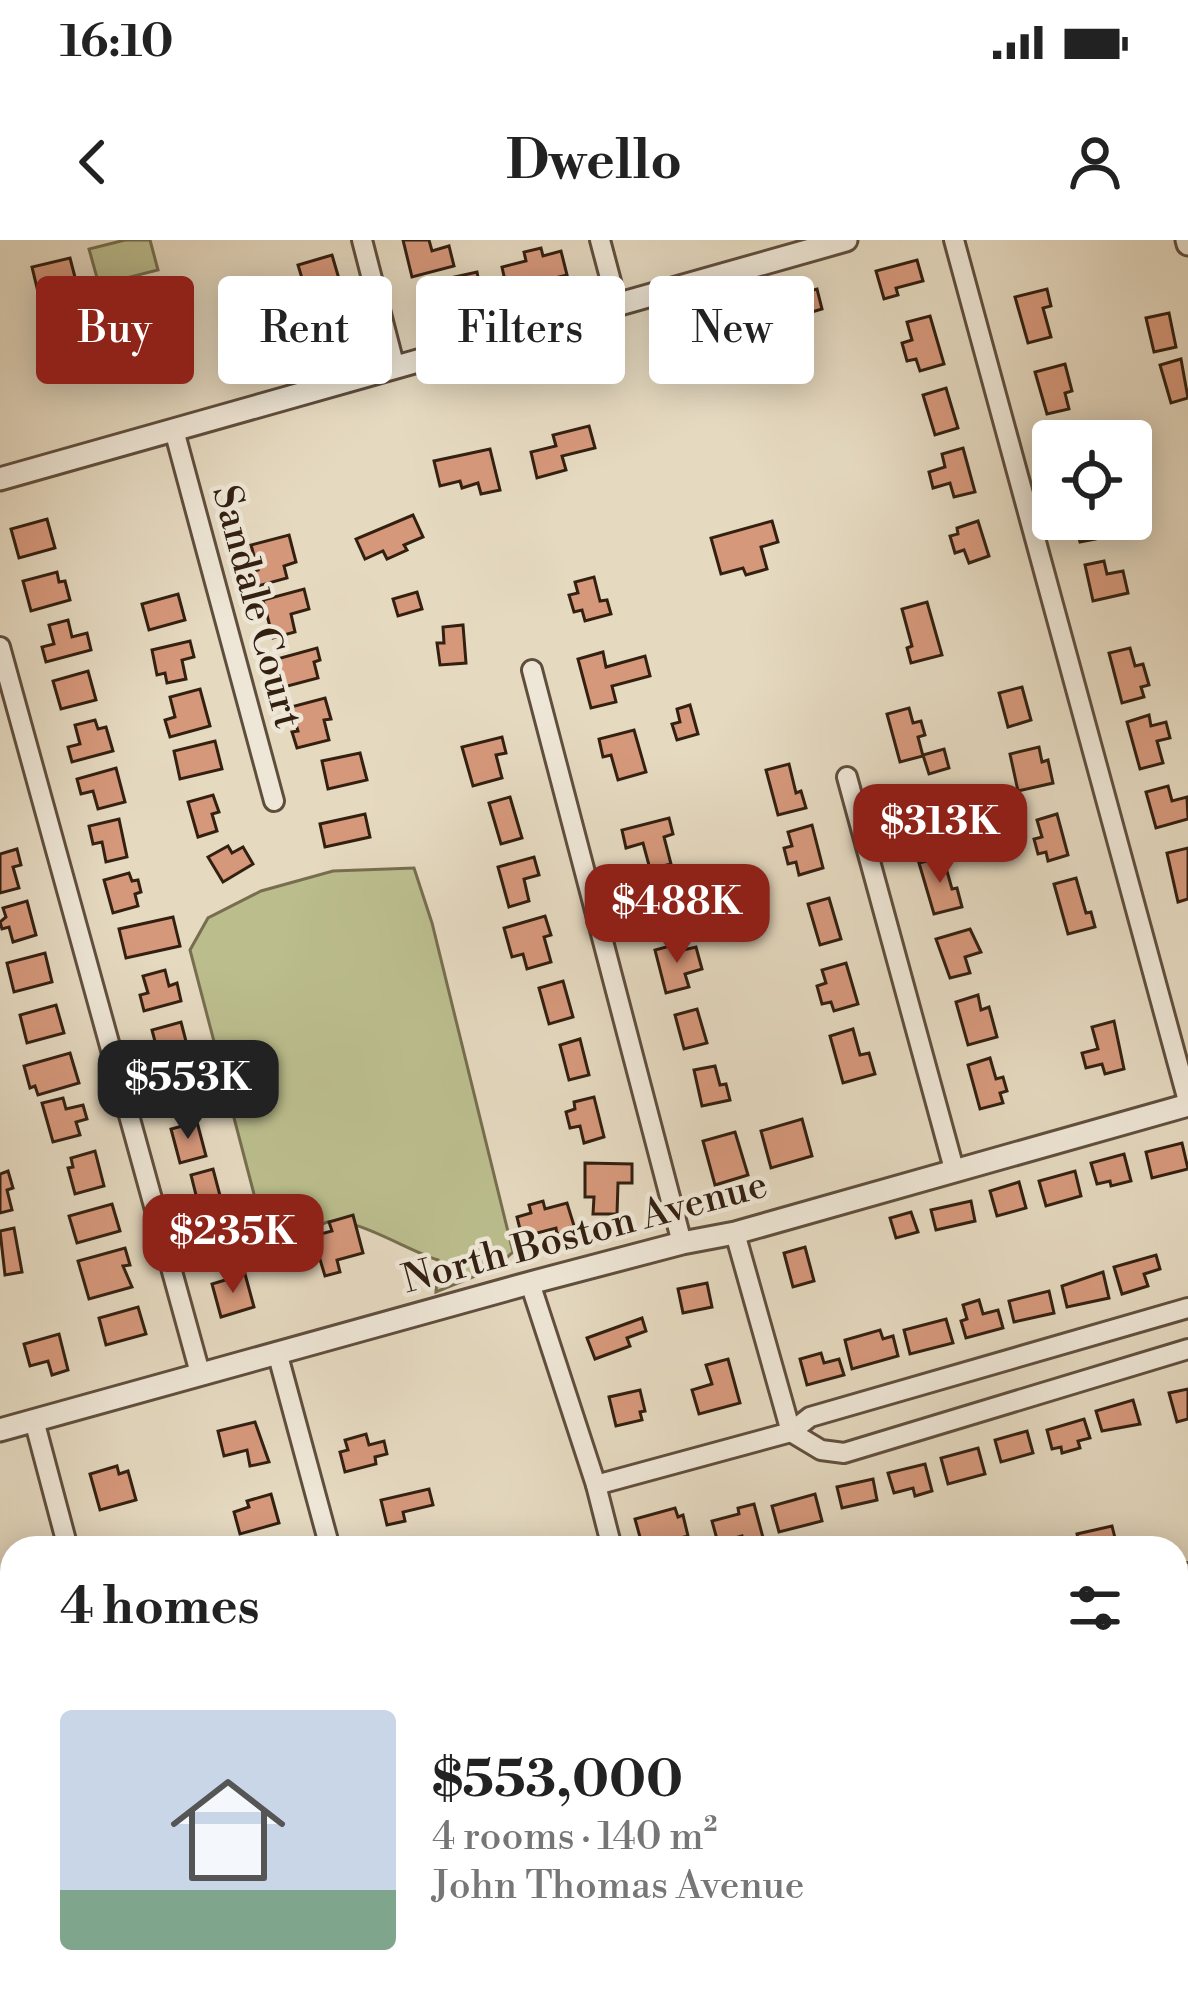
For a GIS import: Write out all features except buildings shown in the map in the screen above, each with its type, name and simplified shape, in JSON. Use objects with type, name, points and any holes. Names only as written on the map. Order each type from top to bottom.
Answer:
[{"type":"street","points":[[362,240],[395,368]]},
{"type":"street","points":[[600,240],[610,276]]},
{"type":"street","points":[[954,240],[1188,1103]]},
{"type":"street","points":[[625,302],[839,241]]},
{"type":"street","points":[[0,479],[416,362]]},
{"type":"street","name":"Sandale Court","points":[[174,430],[274,801]]},
{"type":"street","points":[[0,647],[200,1373]]},
{"type":"street","points":[[532,670],[682,1243]]},
{"type":"street","points":[[847,777],[954,1169]]},
{"type":"street","name":"North Boston Avenue","points":[[0,1430],[530,1283],[735,1233],[1188,1103]]},
{"type":"street","points":[[735,1233],[791,1432],[821,1450],[844,1453],[1188,1349]]},
{"type":"street","points":[[530,1283],[609,1536]]},
{"type":"street","points":[[596,1485],[791,1432],[810,1417],[1188,1307]]},
{"type":"street","points":[[278,1352],[327,1536]]},
{"type":"street","points":[[34,1420],[65,1536]]},
{"type":"green space","points":[[125,240],[150,240],[158,270],[134,276],[96,276],[89,249]]},
{"type":"green space","points":[[414,868],[432,923],[513,1252],[495,1268],[436,1292],[438,1260],[352,1224],[328,1222],[314,1228],[271,1259],[190,950],[208,918],[261,891],[333,871]]}]
